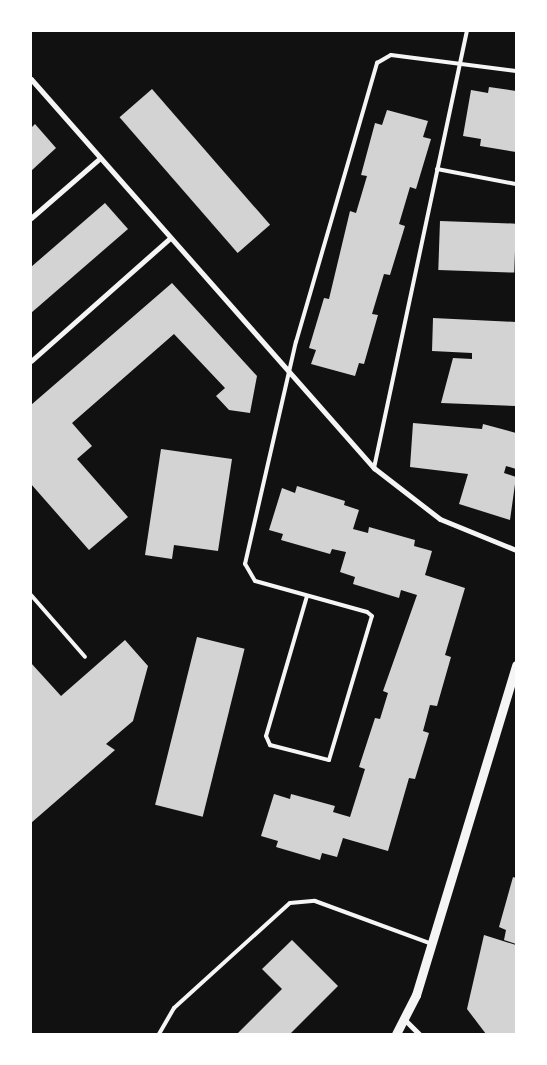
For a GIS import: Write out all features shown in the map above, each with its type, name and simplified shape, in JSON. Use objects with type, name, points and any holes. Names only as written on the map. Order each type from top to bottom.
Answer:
[{"type":"street","points":[[31,80],[288,374],[374,468],[440,519],[516,550]]},
{"type":"street","points":[[31,218],[100,158]]},
{"type":"street","points":[[31,361],[169,239]]},
{"type":"street","points":[[396,1034],[405,1020],[432,944],[516,665]]},
{"type":"street","points":[[405,1020],[419,1034]]},
{"type":"lane","points":[[374,468],[467,31]]},
{"type":"lane","points":[[307,596],[266,736],[270,745],[329,760],[372,616],[307,596],[254,580],[245,564],[288,374],[377,63],[390,55],[516,71]]},
{"type":"lane","points":[[437,169],[516,184]]},
{"type":"lane","points":[[31,595],[85,657]]},
{"type":"lane","points":[[158,1034],[174,1008],[290,903],[315,901],[432,944]]},
{"type":"building","points":[[489,87],[516,91],[516,152],[480,146],[481,139],[463,136],[471,90],[488,93]]},
{"type":"building","points":[[152,89],[270,225],[238,253],[120,117]]},
{"type":"building","points":[[387,110],[428,121],[423,137],[431,139],[416,189],[410,187],[399,224],[405,226],[390,275],[384,274],[372,314],[378,315],[364,364],[359,363],[355,376],[311,364],[316,350],[309,348],[324,298],[329,299],[350,211],[356,213],[367,176],[361,175],[375,123],[382,125]]},
{"type":"building","points":[[35,124],[56,148],[31,171],[31,128]]},
{"type":"building","points":[[105,203],[128,229],[31,313],[31,267]]},
{"type":"building","points":[[440,221],[516,224],[514,273],[438,270]]},
{"type":"building","points":[[172,283],[257,376],[250,413],[229,410],[216,396],[225,388],[174,334],[72,423],[92,446],[77,459],[128,517],[89,550],[31,484],[31,405]]},
{"type":"building","points":[[433,318],[516,322],[516,406],[441,403],[453,358],[472,359],[472,353],[432,351]]},
{"type":"building","points":[[413,423],[482,429],[483,424],[516,433],[516,469],[506,466],[504,473],[516,477],[510,520],[459,504],[468,474],[410,467]]},
{"type":"building","points":[[161,449],[232,459],[218,551],[174,545],[172,559],[145,555]]},
{"type":"building","points":[[297,486],[345,501],[344,505],[359,510],[353,529],[368,533],[369,527],[415,540],[414,546],[432,551],[425,575],[465,588],[445,655],[451,657],[437,706],[430,705],[423,731],[429,733],[415,779],[409,778],[388,851],[343,838],[337,857],[322,853],[320,860],[276,847],[278,841],[261,836],[274,794],[290,799],[291,794],[335,806],[333,812],[350,817],[365,769],[359,767],[375,718],[380,719],[388,693],[383,691],[417,595],[401,590],[399,598],[353,584],[355,577],[340,572],[346,552],[332,549],[330,554],[281,540],[283,534],[269,530],[282,488],[295,493]]},
{"type":"building","points":[[197,637],[245,649],[203,817],[155,805]]},
{"type":"building","points":[[125,640],[148,666],[133,721],[106,744],[115,750],[31,823],[31,663],[61,696]]},
{"type":"building","points":[[513,877],[516,878],[516,944],[504,940],[506,930],[499,927]]},
{"type":"building","points":[[484,935],[516,945],[516,1034],[486,1034],[467,1009]]},
{"type":"building","points":[[292,940],[338,986],[290,1034],[237,1034],[282,989],[262,969]]}]
